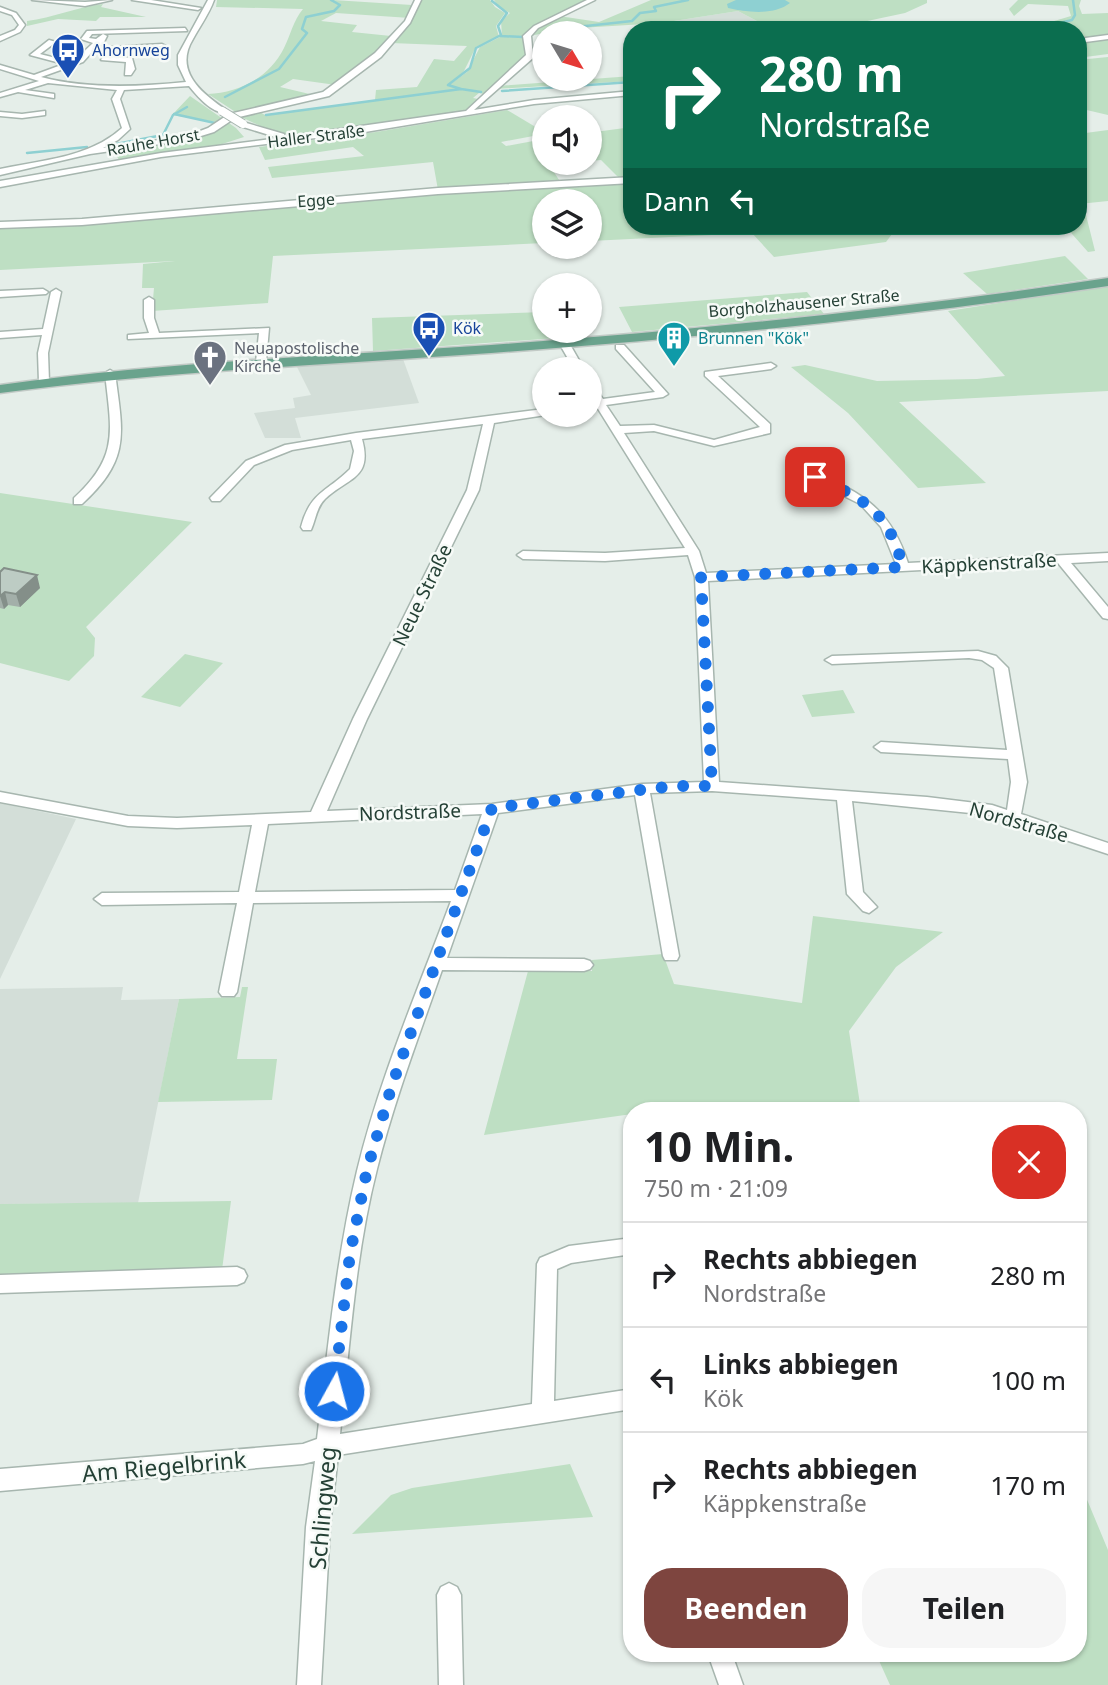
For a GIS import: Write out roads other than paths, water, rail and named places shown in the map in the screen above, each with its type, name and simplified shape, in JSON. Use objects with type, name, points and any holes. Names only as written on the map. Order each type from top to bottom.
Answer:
[{"type":"main road","name":"Borgholzhausener Straße","points":[[602,339],[928,308],[1108,282]]},
{"type":"main road","name":"Borgholzhausener Straße","points":[[0,388],[110,373],[564,343]]},
{"type":"street","points":[[36,0],[85,4],[109,0]]},
{"type":"street","points":[[135,0],[198,8]]},
{"type":"street","points":[[212,0],[182,53],[181,66],[198,94],[222,111],[270,137]]},
{"type":"street","name":"Rauhe Horst","points":[[89,151],[188,138],[211,130],[232,116],[326,94],[378,55],[408,22],[418,0]]},
{"type":"street","points":[[472,112],[470,110],[486,94],[530,56],[527,36],[536,27],[592,0]]},
{"type":"street","points":[[0,39],[18,31],[22,25],[14,14],[2,5]]},
{"type":"street","points":[[0,17],[14,14]]},
{"type":"street","points":[[100,42],[85,39],[91,31],[185,30]]},
{"type":"street","points":[[35,76],[84,57],[100,42],[105,31]]},
{"type":"street","points":[[1087,40],[1108,37]]},
{"type":"street","points":[[51,42],[34,55],[73,63]]},
{"type":"street","points":[[92,50],[162,46]]},
{"type":"street","points":[[84,57],[129,60],[131,69],[128,73]]},
{"type":"street","points":[[2,69],[51,80],[121,89],[190,84]]},
{"type":"street","points":[[0,95],[51,80]]},
{"type":"street","points":[[0,172],[89,151],[119,136],[126,129],[116,99],[121,89]]},
{"type":"street","points":[[17,90],[51,96]]},
{"type":"street","name":"Haller Straße","points":[[0,184],[160,155],[259,143],[270,137],[329,135],[544,101],[623,94]]},
{"type":"street","points":[[0,114],[22,116],[42,113]]},
{"type":"street","points":[[246,125],[259,143]]},
{"type":"street","name":"Egge","points":[[0,225],[156,217],[242,206],[623,181]]},
{"type":"street","points":[[0,294],[43,292]]},
{"type":"street","points":[[44,382],[43,353],[56,292]]},
{"type":"street","points":[[149,300],[149,317],[155,336]]},
{"type":"street","points":[[132,337],[265,330],[261,362]]},
{"type":"street","points":[[0,335],[46,332]]},
{"type":"street","points":[[564,343],[572,357]]},
{"type":"street","points":[[602,403],[663,394],[620,346]]},
{"type":"street","points":[[615,430],[654,428],[714,443],[763,432],[766,426],[709,374],[771,366]]},
{"type":"street","points":[[78,501],[104,477],[113,461],[117,436],[110,373]]},
{"type":"street","points":[[602,412],[693,551],[701,577],[712,786]]},
{"type":"street","points":[[216,498],[234,476],[268,454],[309,442],[532,414]]},
{"type":"street","name":"Neue Straße","points":[[317,816],[360,719],[473,490],[479,460],[487,443],[489,420]]},
{"type":"street","points":[[307,527],[312,508],[317,501],[348,480],[358,466],[362,456],[356,436]]},
{"type":"street","points":[[832,453],[818,455],[794,468],[860,499],[879,514],[895,539],[903,567]]},
{"type":"street","points":[[523,555],[605,557],[693,551]]},
{"type":"street","name":"Käppkenstraße","points":[[701,577],[1108,557]]},
{"type":"street","points":[[1062,560],[1108,615]]},
{"type":"street","points":[[832,660],[969,654],[989,658],[1001,668],[1019,782],[1013,817]]},
{"type":"street","points":[[881,747],[1016,755]]},
{"type":"street","name":"Nordstraße","points":[[0,797],[128,821],[177,823],[492,808],[642,789],[712,786],[962,805],[1013,817],[1108,849]]},
{"type":"street","points":[[642,789],[671,956]]},
{"type":"street","points":[[844,797],[855,894],[869,907]]},
{"type":"street","name":"Schlingweg","points":[[309,1685],[318,1527],[327,1446],[350,1254],[367,1170],[392,1085],[492,808]]},
{"type":"street","points":[[228,992],[261,819]]},
{"type":"street","points":[[102,899],[459,895]]},
{"type":"street","points":[[437,964],[584,964]]},
{"type":"street","points":[[542,1412],[547,1264],[569,1255],[623,1247]]},
{"type":"street","points":[[0,1284],[237,1276]]},
{"type":"street","name":"Am Riegelbrink","points":[[0,1480],[303,1454],[327,1446],[623,1400]]},
{"type":"street","points":[[449,1595],[450,1685]]},
{"type":"street","points":[[723,1662],[731,1685]]},
{"type":"water","points":[[736,0],[785,0],[790,3],[768,11],[751,12],[728,8],[727,4]]},
{"type":"waterway","points":[[225,97],[279,69],[307,33],[302,29],[306,17],[334,11],[340,5],[331,0]]},
{"type":"waterway","points":[[632,21],[640,13],[656,11],[654,7],[688,0]]},
{"type":"waterway","points":[[1068,21],[1075,15],[1073,0]]},
{"type":"waterway","points":[[461,89],[448,85],[470,68],[476,48],[501,35],[498,26],[507,13],[492,1]]},
{"type":"waterway","points":[[602,24],[623,22]]},
{"type":"waterway","points":[[500,36],[523,37]]},
{"type":"waterway","points":[[502,91],[623,83]]},
{"type":"waterway","points":[[266,115],[461,89]]},
{"type":"waterway","points":[[461,89],[481,92]]},
{"type":"waterway","points":[[175,114],[187,107]]},
{"type":"waterway","points":[[116,144],[163,135],[175,114]]},
{"type":"waterway","points":[[175,114],[215,123]]},
{"type":"waterway","points":[[27,153],[87,147]]},
{"type":"place","name":"Ahornweg","points":[[68,80]]},
{"type":"place","name":"Kök","points":[[429,358]]},
{"type":"place","name":"Brunnen \"Kök\"","points":[[674,368]]},
{"type":"place","name":"Neuapostolische Kirche","points":[[210,387]]}]
